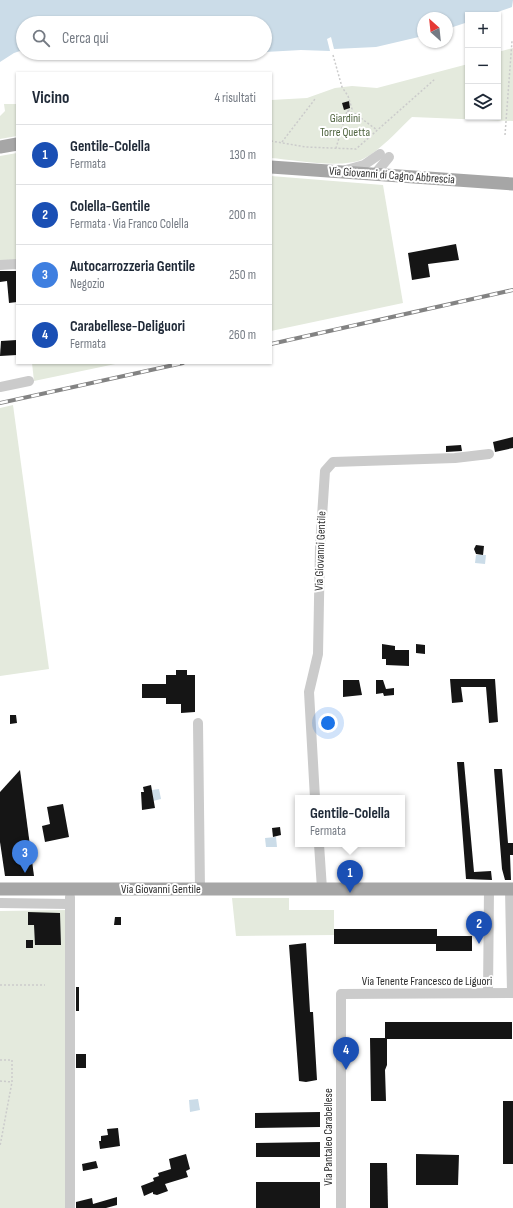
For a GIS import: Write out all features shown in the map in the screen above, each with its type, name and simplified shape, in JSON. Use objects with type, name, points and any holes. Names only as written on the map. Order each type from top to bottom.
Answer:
[{"type":"main road","points":[[0,147],[16,144]]},
{"type":"main road","name":"Via Giovanni di Cagno Abbrescia","points":[[272,167],[513,184]]},
{"type":"main road","name":"Via Giovanni Gentile","points":[[0,889],[512,889]]},
{"type":"street","points":[[336,172],[358,167],[384,156],[375,162],[374,174]]},
{"type":"street","points":[[0,265],[16,264]]},
{"type":"street","points":[[0,387],[29,381]]},
{"type":"street","name":"Via Giovanni Gentile","points":[[315,795],[309,692],[318,654],[320,547],[325,471],[333,462],[454,458],[489,454]]},
{"type":"street","points":[[198,723],[200,890]]},
{"type":"street","points":[[319,847],[322,889]]},
{"type":"street","points":[[0,889],[1,903],[70,904]]},
{"type":"street","points":[[70,889],[70,1208]]},
{"type":"street","points":[[488,993],[489,889]]},
{"type":"street","points":[[512,889],[512,993]]},
{"type":"street","name":"Via Tenente Francesco de Liguori","points":[[341,994],[512,993]]},
{"type":"street","name":"Via Pantaleo Carabellese","points":[[341,994],[342,1208]]},
{"type":"path","points":[[505,135],[512,41]]},
{"type":"path","points":[[333,55],[342,87],[348,96],[352,109],[347,111],[336,148]]},
{"type":"path","points":[[272,141],[356,149],[435,79]]},
{"type":"path","points":[[282,143],[315,99]]},
{"type":"path","points":[[347,111],[354,113],[378,130]]},
{"type":"path","points":[[0,985],[45,985]]},
{"type":"path","points":[[0,1060],[12,1060],[12,1082],[0,1146]]},
{"type":"path","points":[[0,1081],[12,1082]]},
{"type":"green space","name":"Giardini Torre Quetta","points":[[513,48],[513,121],[488,120],[501,120],[501,51]]},
{"type":"green space","name":"Giardini Torre Quetta","points":[[465,65],[465,119],[412,117],[376,151],[363,159],[354,162],[331,164],[272,158],[272,100],[307,98],[335,88],[352,86],[377,88]]},
{"type":"green space","points":[[4,104],[16,104],[16,136],[0,139],[0,116],[5,111]]},
{"type":"green space","points":[[16,153],[16,260],[0,261],[0,156]]},
{"type":"green space","points":[[272,176],[383,185],[403,303],[272,331]]},
{"type":"green space","points":[[32,364],[115,364],[34,381]]},
{"type":"green space","points":[[13,405],[49,669],[0,676],[0,408]]},
{"type":"green space","points":[[232,898],[289,898],[289,910],[334,910],[334,935],[236,936]]},
{"type":"green space","points":[[68,910],[67,1208],[0,1208],[0,911]]},
{"type":"water","points":[[0,0],[513,0],[512,7],[498,12],[465,12],[465,23],[453,27],[453,12],[417,12],[417,37],[376,47],[334,49],[331,37],[327,39],[330,51],[301,50],[272,52],[272,16],[16,16],[16,52],[0,62]]},
{"type":"water","points":[[476,555],[486,555],[485,564],[475,563]]},
{"type":"water","points":[[159,789],[161,799],[153,801],[152,790]]},
{"type":"water","points":[[276,837],[277,847],[266,847],[265,838]]},
{"type":"water","points":[[198,1099],[200,1110],[190,1112],[189,1100]]},
{"type":"building","points":[[349,101],[350,108],[344,110],[342,103]]},
{"type":"building","points":[[456,244],[459,260],[428,264],[430,277],[412,280],[408,253]]},
{"type":"building","points":[[0,271],[16,271],[16,302],[9,303],[7,281],[0,282]]},
{"type":"building","points":[[16,340],[16,355],[0,356],[1,341]]},
{"type":"building","points":[[513,437],[513,448],[495,452],[493,442]]},
{"type":"building","points":[[461,445],[462,451],[446,452],[446,446]]},
{"type":"building","points":[[476,545],[484,546],[483,555],[476,554],[474,549]]},
{"type":"building","points":[[382,644],[395,646],[395,650],[409,650],[409,666],[386,665],[386,659],[382,659]]},
{"type":"building","points":[[416,644],[425,645],[425,654],[416,653]]},
{"type":"building","points":[[176,670],[187,670],[187,675],[195,675],[195,712],[181,713],[181,704],[166,704],[166,698],[142,698],[142,684],[166,684],[166,675],[176,675]]},
{"type":"building","points":[[450,679],[495,679],[498,722],[489,723],[486,687],[461,687],[463,702],[452,703]]},
{"type":"building","points":[[343,680],[359,680],[362,695],[343,697]]},
{"type":"building","points":[[376,680],[383,680],[386,689],[394,688],[394,695],[384,696],[383,693],[376,694]]},
{"type":"building","points":[[10,715],[16,715],[17,723],[10,724]]},
{"type":"building","points":[[457,762],[464,762],[474,872],[491,871],[492,880],[466,879]]},
{"type":"building","points":[[494,769],[502,769],[508,843],[513,843],[513,855],[510,855],[511,880],[505,880],[502,869]]},
{"type":"building","points":[[20,770],[34,876],[5,876],[0,842],[0,792]]},
{"type":"building","points":[[151,785],[155,808],[142,810],[141,792],[144,792],[143,787]]},
{"type":"building","points":[[63,804],[69,837],[45,842],[42,826],[50,824],[47,807]]},
{"type":"building","points":[[280,827],[281,835],[273,837],[272,828]]},
{"type":"building","points":[[28,912],[60,913],[61,945],[35,945],[34,925],[28,925]]},
{"type":"building","points":[[115,917],[121,917],[121,925],[114,925]]},
{"type":"building","points":[[334,929],[437,929],[437,936],[472,936],[472,951],[436,951],[436,944],[334,944]]},
{"type":"building","points":[[26,940],[33,940],[33,948],[26,948]]},
{"type":"building","points":[[306,943],[310,1012],[313,1012],[317,1080],[306,1082],[299,1081],[289,945]]},
{"type":"building","points":[[76,987],[79,987],[79,1011],[76,1011]]},
{"type":"building","points":[[385,1022],[512,1022],[512,1039],[387,1039],[387,1065],[385,1070],[386,1101],[371,1101],[370,1038],[385,1038]]},
{"type":"building","points":[[76,1054],[86,1054],[86,1068],[76,1068]]},
{"type":"building","points":[[503,1101],[513,1101],[513,1164],[503,1164]]},
{"type":"building","points":[[320,1112],[320,1127],[255,1128],[255,1113]]},
{"type":"building","points":[[118,1128],[120,1146],[100,1149],[99,1141],[101,1141],[101,1136],[108,1135],[107,1129]]},
{"type":"building","points":[[320,1142],[320,1157],[256,1157],[256,1143]]},
{"type":"building","points":[[186,1154],[190,1169],[186,1171],[188,1177],[165,1184],[168,1191],[157,1195],[153,1194],[153,1192],[144,1196],[141,1186],[154,1181],[153,1178],[159,1176],[158,1173],[171,1169],[169,1159]]},
{"type":"building","points":[[416,1154],[459,1155],[458,1185],[416,1185]]},
{"type":"building","points":[[96,1161],[98,1168],[83,1171],[82,1164]]},
{"type":"building","points":[[370,1163],[387,1163],[388,1208],[370,1208]]},
{"type":"building","points":[[256,1182],[320,1182],[320,1208],[256,1208]]},
{"type":"building","points":[[117,1197],[117,1205],[106,1208],[76,1208],[76,1202],[92,1198],[93,1204]]},
{"type":"railway","points":[[272,344],[513,290]]},
{"type":"railway","points":[[0,403],[178,364]]},
{"type":"place","name":"Autocarrozzeria Gentile","points":[[25,873]]},
{"type":"place","name":"Gentile-Colella","points":[[350,893]]},
{"type":"place","name":"Colella-Gentile","points":[[479,944]]},
{"type":"place","name":"Carabellese-Deliguori","points":[[346,1070]]}]
